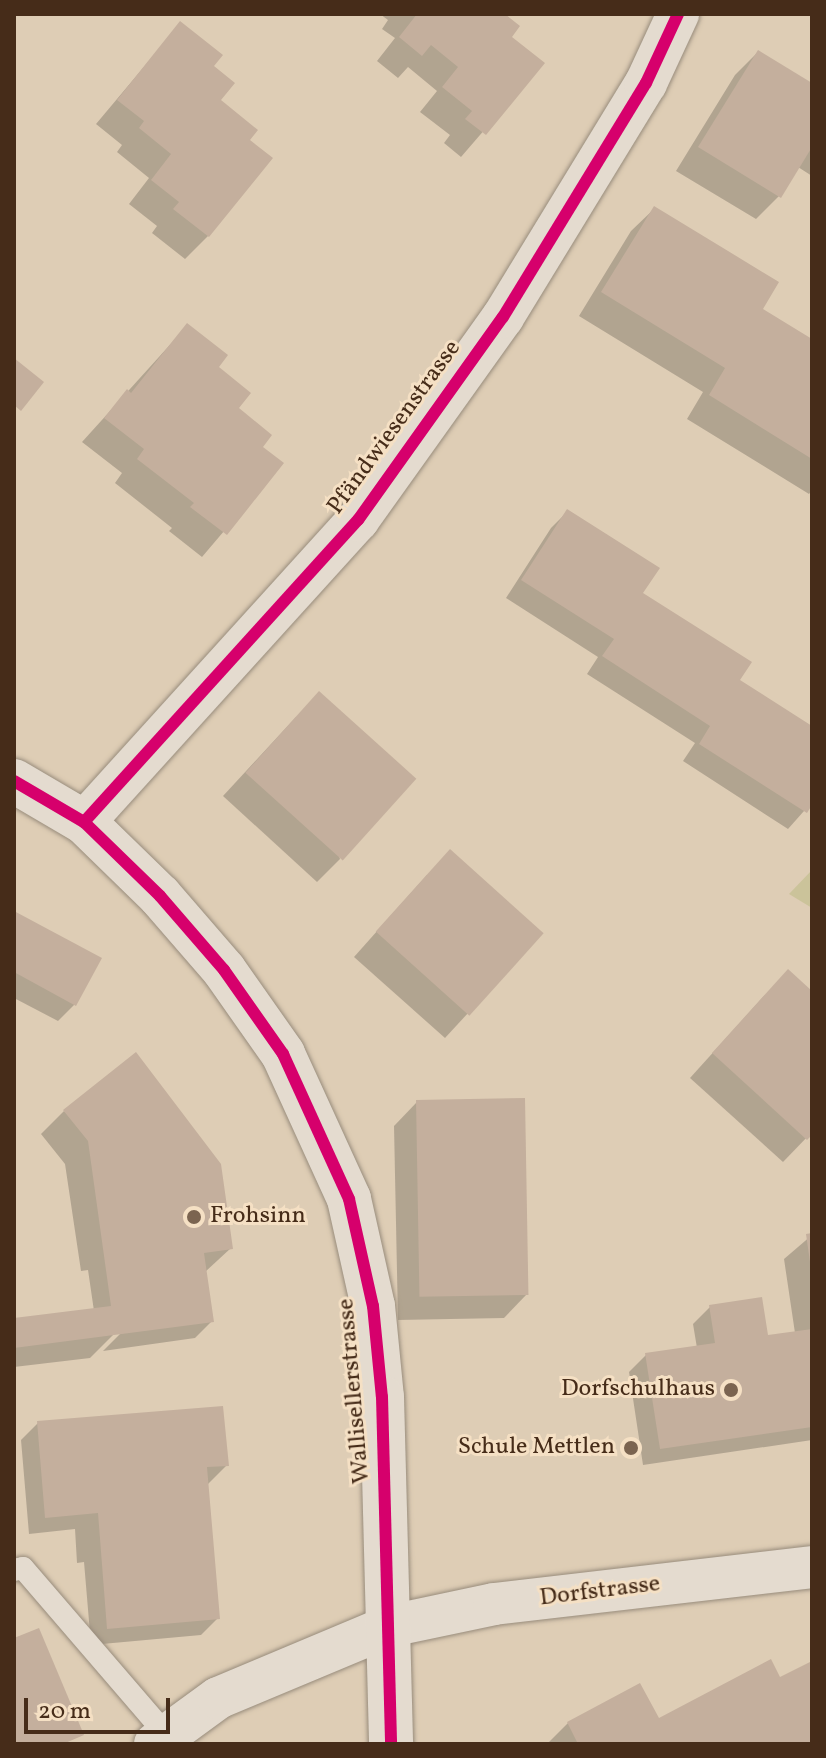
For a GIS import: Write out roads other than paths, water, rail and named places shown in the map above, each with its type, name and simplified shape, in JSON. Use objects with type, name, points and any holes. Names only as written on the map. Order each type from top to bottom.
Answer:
[{"type":"main road","name":"Wallisellerstrasse","points":[[14,781],[84,822],[160,896],[224,970],[283,1054],[349,1199],[373,1306],[382,1397],[391,1744]]},
{"type":"street","name":"Pfändwiesenstrasse","points":[[84,822],[358,520],[503,317],[646,83],[678,14]]},
{"type":"street","name":"Dorfstrasse","points":[[160,1739],[218,1698],[390,1626],[494,1604],[812,1567]]},
{"type":"lane","points":[[14,1570],[23,1568],[160,1739]]},
{"type":"place","name":"Frohsinn","points":[[194,1217]]},
{"type":"place","name":"Dorfschulhaus","points":[[731,1390]]},
{"type":"place","name":"Schule Mettlen","points":[[631,1448]]}]
